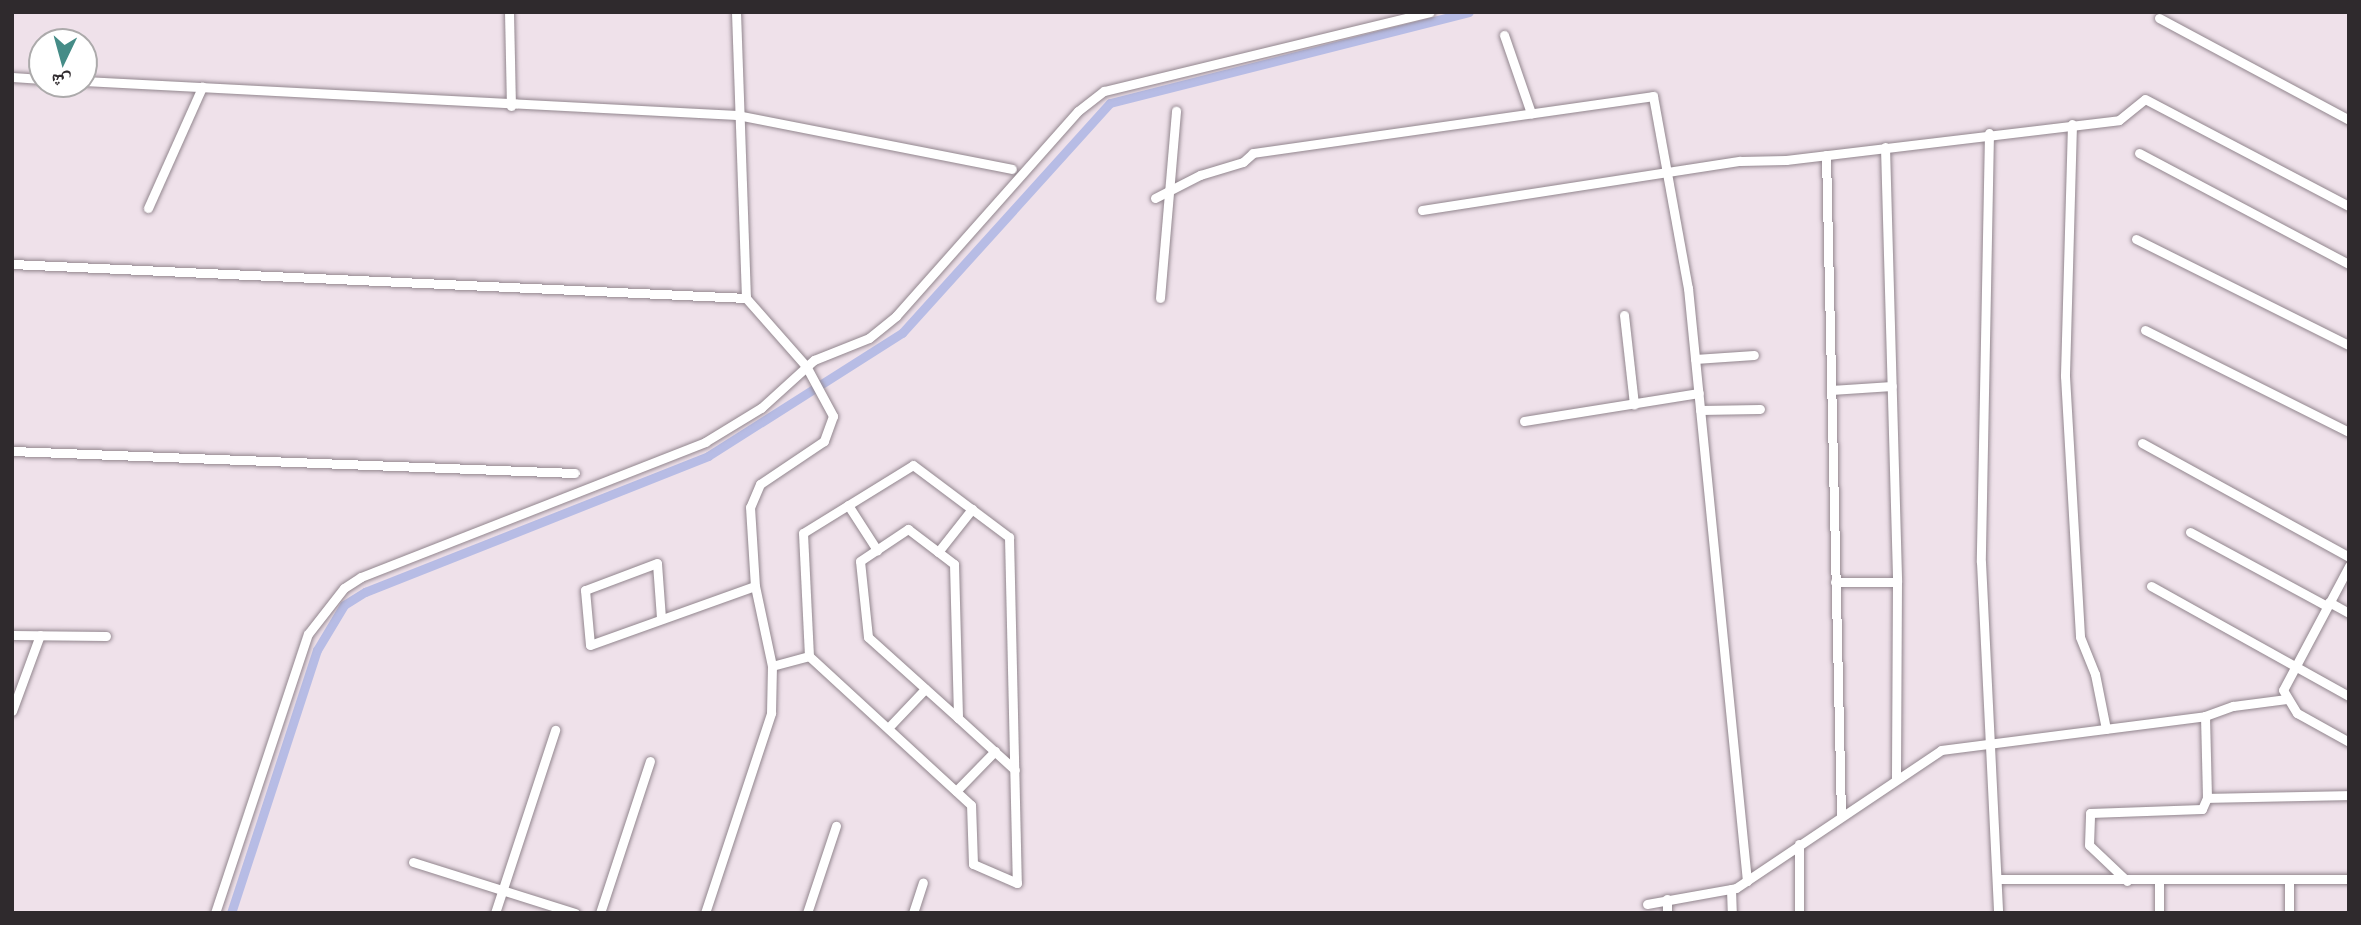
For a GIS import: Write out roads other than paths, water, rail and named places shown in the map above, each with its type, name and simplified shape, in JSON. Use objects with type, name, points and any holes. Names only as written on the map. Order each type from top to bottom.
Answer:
[{"type":"street","points":[[509,12],[511,106]]},
{"type":"street","points":[[705,913],[771,713],[772,666],[755,586],[750,520],[753,495],[769,475],[824,441],[833,425],[827,405],[807,370],[746,298],[737,115],[736,12]]},
{"type":"street","points":[[215,913],[301,650],[329,601],[361,577],[705,442],[761,408],[807,370],[854,347],[883,328],[1078,111],[1104,91],[1430,12]]},
{"type":"street","points":[[2159,18],[2349,120]]},
{"type":"street","points":[[1504,35],[1531,113]]},
{"type":"street","points":[[98,82],[511,106],[737,115],[1012,169]]},
{"type":"street","points":[[148,208],[202,87]]},
{"type":"street","points":[[1155,198],[1244,162],[1253,153],[1653,96],[1688,288],[1747,881]]},
{"type":"street","points":[[1422,210],[1667,172],[2119,120],[2145,99],[2349,206]]},
{"type":"street","points":[[1160,298],[1176,111]]},
{"type":"street","points":[[2072,124],[2065,376],[2080,637],[2095,674],[2106,729]]},
{"type":"street","points":[[1989,133],[1981,468],[1998,913]]},
{"type":"street","points":[[1885,147],[1897,582],[1896,779]]},
{"type":"street","points":[[2139,153],[2349,264]]},
{"type":"street","points":[[1826,155],[1841,816]]},
{"type":"street","points":[[2136,239],[2349,345]]},
{"type":"street","points":[[12,264],[746,298]]},
{"type":"street","points":[[1624,315],[1634,404]]},
{"type":"street","points":[[2146,330],[2349,432]]},
{"type":"street","points":[[1695,359],[1754,355]]},
{"type":"street","points":[[1831,390],[1892,386]]},
{"type":"street","points":[[1524,421],[1699,393]]},
{"type":"street","points":[[1700,410],[1760,409]]},
{"type":"street","points":[[2141,443],[2349,556]]},
{"type":"street","points":[[12,451],[575,473]]},
{"type":"street","points":[[913,465],[972,509],[1009,537],[1017,883],[973,864],[971,805],[809,656],[803,533],[913,465]]},
{"type":"street","points":[[848,505],[877,550]]},
{"type":"street","points":[[938,552],[972,509]]},
{"type":"street","points":[[958,718],[954,564],[908,529],[860,561],[868,637],[1015,770]]},
{"type":"street","points":[[2190,532],[2349,613]]},
{"type":"street","points":[[661,618],[657,563],[585,590],[590,645],[755,586]]},
{"type":"street","points":[[2349,566],[2293,666],[2283,690],[2297,713],[2349,742]]},
{"type":"street","points":[[1835,582],[1897,582]]},
{"type":"street","points":[[2151,586],[2349,696]]},
{"type":"street","points":[[12,635],[106,636]]},
{"type":"street","points":[[12,711],[40,635]]},
{"type":"street","points":[[772,666],[809,656]]},
{"type":"street","points":[[888,728],[925,689]]},
{"type":"street","points":[[1647,904],[1731,889],[1747,881],[1941,750],[2205,716],[2233,706],[2287,699]]},
{"type":"street","points":[[2127,881],[2089,845],[2090,813],[2202,809],[2207,798],[2205,716]]},
{"type":"street","points":[[495,913],[555,730]]},
{"type":"street","points":[[956,791],[995,751]]},
{"type":"street","points":[[600,913],[650,761]]},
{"type":"street","points":[[2207,798],[2349,795]]},
{"type":"street","points":[[807,913],[836,826]]},
{"type":"street","points":[[1799,845],[1799,913]]},
{"type":"street","points":[[413,862],[575,913]]},
{"type":"street","points":[[1997,879],[2349,879]]},
{"type":"street","points":[[2289,879],[2289,913]]},
{"type":"street","points":[[2158,913],[2159,881]]},
{"type":"street","points":[[913,913],[923,883]]},
{"type":"street","points":[[1731,889],[1731,913]]},
{"type":"street","points":[[1667,899],[1667,913]]},
{"type":"waterway","points":[[231,913],[317,650],[344,605],[365,592],[708,456],[902,333],[1110,103],[1469,12]]}]
